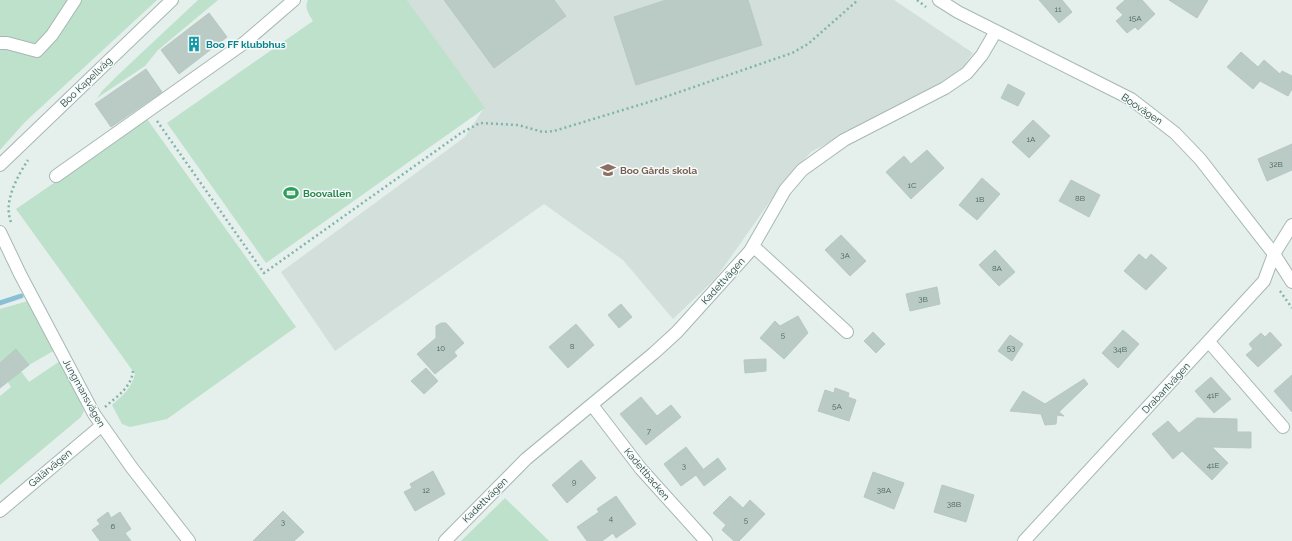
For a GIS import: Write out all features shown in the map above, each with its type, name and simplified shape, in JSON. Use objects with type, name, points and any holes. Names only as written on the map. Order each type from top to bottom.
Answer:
[{"type":"street","points":[[0,43],[7,42],[37,51],[52,35],[75,0]]},
{"type":"street","name":"Boo Kapellväg","points":[[0,165],[172,0]]},
{"type":"street","points":[[56,176],[148,109],[244,43],[294,0]]},
{"type":"street","name":"Boovägen","points":[[940,0],[958,12],[1131,99],[1155,116],[1175,133],[1200,159],[1274,254],[1292,282]]},
{"type":"street","name":"Kadettvägen","points":[[445,541],[526,459],[677,332],[753,246],[785,190],[802,170],[844,140],[945,88],[967,73],[982,56],[996,30]]},
{"type":"street","name":"Drabantvägen","points":[[1024,541],[1264,281],[1274,254],[1292,225]]},
{"type":"street","name":"Jungmansvägen","points":[[0,232],[20,274],[101,426],[189,541]]},
{"type":"street","points":[[753,246],[847,332]]},
{"type":"street","points":[[1209,342],[1283,427]]},
{"type":"street","name":"Kadettbacken","points":[[592,405],[641,469],[706,541]]},
{"type":"street","name":"Galärvägen","points":[[0,511],[101,426]]},
{"type":"path","points":[[148,109],[264,273],[461,133],[480,123],[518,125],[543,132],[554,131],[662,98],[792,53],[808,44],[858,0]]},
{"type":"path","points":[[14,229],[8,216],[9,204],[16,181],[30,156]]},
{"type":"path","points":[[1267,274],[1292,308]]},
{"type":"path","points":[[103,402],[103,408],[126,389],[132,380],[133,371]]},
{"type":"shaded area","name":"Boo Gårds skola","points":[[407,0],[894,0],[973,53],[959,73],[811,152],[780,187],[716,278],[673,319],[623,260],[544,204],[335,351],[281,272],[465,137],[484,108]]},
{"type":"green space","points":[[0,0],[157,0],[25,122],[0,150]]},
{"type":"green space","points":[[198,0],[218,0],[158,50],[145,66],[97,98],[118,75]]},
{"type":"green space","name":"Boovallen","points":[[308,0],[407,0],[485,108],[266,263],[167,123],[313,21],[307,8]]},
{"type":"green space","points":[[147,119],[296,327],[167,419],[130,427],[122,424],[112,405],[129,388],[135,374],[16,209]]},
{"type":"green space","points":[[28,301],[55,350],[29,365],[16,350],[0,363],[0,309]]},
{"type":"green space","points":[[60,361],[70,379],[84,411],[81,417],[0,485],[0,396],[11,387],[8,382],[21,371],[29,382]]},
{"type":"green space","points":[[505,498],[549,541],[461,541]]},
{"type":"building","points":[[444,0],[554,0],[566,16],[494,68]]},
{"type":"building","points":[[666,0],[748,0],[762,45],[636,85],[614,17]]},
{"type":"building","points":[[1039,0],[1062,0],[1072,12],[1059,23]]},
{"type":"building","points":[[1125,0],[1142,0],[1155,14],[1138,30],[1135,27],[1127,33],[1116,21],[1123,15],[1116,8]]},
{"type":"building","points":[[1169,0],[1208,0],[1197,18]]},
{"type":"building","name":"Boo FF klubbhus","points":[[209,13],[227,37],[179,74],[161,50]]},
{"type":"building","points":[[1241,52],[1258,67],[1264,60],[1280,74],[1282,71],[1292,76],[1292,89],[1288,96],[1260,81],[1253,89],[1227,67]]},
{"type":"building","points":[[146,69],[162,92],[111,127],[95,104]]},
{"type":"building","points":[[1008,84],[1025,93],[1018,106],[1001,98]]},
{"type":"building","points":[[1033,120],[1050,136],[1029,158],[1012,142]]},
{"type":"building","points":[[1292,144],[1292,170],[1267,181],[1258,159]]},
{"type":"building","points":[[927,150],[944,168],[911,199],[886,172],[904,156],[911,164]]},
{"type":"building","points":[[982,178],[1000,194],[977,220],[959,205]]},
{"type":"building","points":[[1071,180],[1100,195],[1089,217],[1059,201]]},
{"type":"building","points":[[841,235],[866,261],[850,276],[825,250]]},
{"type":"building","points":[[995,250],[1015,272],[999,286],[979,265]]},
{"type":"building","points":[[1139,254],[1146,260],[1151,254],[1167,268],[1146,290],[1124,271]]},
{"type":"building","points":[[937,287],[940,304],[910,311],[906,294]]},
{"type":"building","points":[[621,304],[632,317],[619,328],[608,315]]},
{"type":"building","points":[[798,316],[808,333],[784,359],[760,338],[775,321],[780,326]]},
{"type":"building","points":[[441,323],[446,323],[464,343],[454,352],[457,356],[435,374],[417,354],[436,338],[436,326]]},
{"type":"building","points":[[576,324],[594,345],[568,368],[549,347]]},
{"type":"building","points":[[1123,330],[1139,344],[1118,368],[1102,353]]},
{"type":"building","points":[[873,332],[885,344],[876,353],[864,341]]},
{"type":"building","points":[[1270,332],[1282,345],[1258,367],[1246,355],[1253,349],[1249,344],[1261,333],[1265,337]]},
{"type":"building","points":[[1010,335],[1023,344],[1012,361],[998,351]]},
{"type":"building","points":[[16,349],[29,365],[0,388],[0,363]]},
{"type":"building","points":[[766,359],[766,371],[745,373],[744,360]]},
{"type":"building","points":[[426,368],[438,381],[424,394],[411,381]]},
{"type":"building","points":[[1292,375],[1292,412],[1274,391]]},
{"type":"building","points":[[1211,377],[1231,399],[1214,413],[1195,391]]},
{"type":"building","points":[[1084,379],[1088,384],[1059,412],[1064,416],[1057,415],[1056,424],[1045,425],[1041,414],[1010,411],[1023,391],[1045,404]]},
{"type":"building","points":[[835,388],[849,393],[848,397],[856,400],[849,421],[818,411],[825,390],[834,393]]},
{"type":"building","points":[[641,397],[657,416],[671,405],[681,417],[646,445],[620,414]]},
{"type":"building","points":[[1197,418],[1237,419],[1237,432],[1251,432],[1251,448],[1212,447],[1228,463],[1212,480],[1182,451],[1173,459],[1152,434],[1168,421],[1179,433]]},
{"type":"building","points":[[686,447],[703,469],[700,472],[718,458],[726,469],[704,486],[696,475],[681,486],[664,464]]},
{"type":"building","points":[[581,460],[596,478],[567,503],[552,485]]},
{"type":"building","points":[[433,471],[445,494],[415,511],[404,492],[412,488],[410,484]]},
{"type":"building","points":[[873,472],[904,483],[894,509],[864,497]]},
{"type":"building","points":[[942,485],[974,495],[966,522],[934,512]]},
{"type":"building","points":[[616,496],[636,524],[616,538],[613,533],[602,541],[587,541],[577,527],[599,512],[597,509]]},
{"type":"building","points":[[730,496],[743,508],[750,500],[765,514],[739,541],[734,541],[722,530],[726,525],[713,513]]},
{"type":"building","points":[[283,511],[304,532],[294,541],[253,541]]},
{"type":"building","points":[[108,512],[111,518],[120,512],[131,529],[125,533],[131,541],[100,541],[92,530],[100,524],[97,520]]},
{"type":"waterway","points":[[0,303],[21,296]]},
{"type":"place","name":"Boo FF klubbhus","points":[[194,44]]},
{"type":"place","name":"Boo Gårds skola","points":[[608,170]]},
{"type":"place","name":"Boovallen","points":[[291,193]]}]
